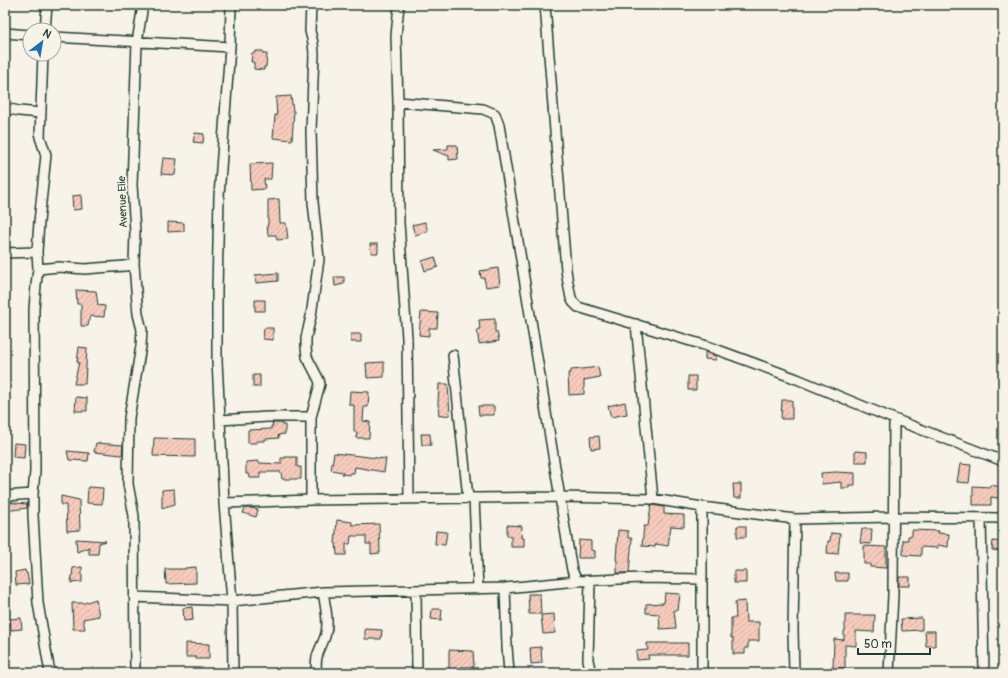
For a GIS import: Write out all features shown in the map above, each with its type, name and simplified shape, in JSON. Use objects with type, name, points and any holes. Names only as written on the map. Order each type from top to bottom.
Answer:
[{"type":"street","points":[[46,22],[47,5]]},
{"type":"street","name":"Avenue Elie","points":[[135,673],[134,516],[128,484],[129,418],[141,346],[142,330],[138,314],[134,264],[135,232],[132,185],[137,42],[143,5]]},
{"type":"street","points":[[231,5],[230,47],[219,196],[217,361],[224,503],[232,601],[233,673]]},
{"type":"street","points":[[311,5],[310,31],[314,54],[311,131],[313,202],[319,259],[311,316],[306,338],[306,347],[307,357],[320,384],[311,417],[311,500]]},
{"type":"street","points":[[399,5],[396,36],[398,102],[398,223],[407,338],[409,499]]},
{"type":"street","points":[[545,5],[566,270],[571,298],[578,307],[707,346],[797,379],[1003,462]]},
{"type":"street","points":[[5,33],[22,34]]},
{"type":"street","points":[[62,37],[230,47]]},
{"type":"street","points":[[43,62],[40,137],[46,155],[39,222],[37,252],[38,268],[34,309],[35,471],[33,515],[38,603],[50,673]]},
{"type":"street","points":[[398,102],[483,109],[495,114],[499,125],[570,559],[576,581]]},
{"type":"street","points":[[5,108],[41,114]]},
{"type":"street","points":[[5,253],[37,252]]},
{"type":"street","points":[[38,268],[59,267],[86,269],[134,264]]},
{"type":"street","points":[[636,324],[653,498]]},
{"type":"street","points":[[452,355],[471,498],[478,589]]},
{"type":"street","points":[[220,420],[267,417],[311,417]]},
{"type":"street","points":[[888,673],[893,595],[894,419]]},
{"type":"street","points":[[5,496],[33,494]]},
{"type":"street","points":[[224,503],[311,500],[471,498],[653,498],[702,507],[795,519],[893,517],[1003,518]]},
{"type":"street","points":[[702,507],[702,673]]},
{"type":"street","points":[[981,518],[984,673]]},
{"type":"street","points":[[794,673],[793,630],[795,519]]},
{"type":"street","points":[[134,597],[232,601],[323,592],[505,588],[576,581],[641,578],[702,579]]},
{"type":"street","points":[[590,581],[588,660],[591,673]]},
{"type":"street","points":[[505,588],[509,673]]},
{"type":"street","points":[[416,591],[417,673]]},
{"type":"street","points":[[316,673],[318,656],[324,640],[327,624],[323,592]]},
{"type":"building","points":[[255,51],[263,51],[263,54],[267,54],[266,67],[264,67],[264,70],[254,69],[254,62],[251,62],[252,53],[255,53]]},
{"type":"building","points":[[291,96],[294,111],[292,140],[273,138],[275,115],[277,116],[276,97]]},
{"type":"building","points":[[195,133],[204,134],[203,143],[193,142]]},
{"type":"building","points":[[448,145],[457,145],[458,159],[449,160],[449,156],[433,150],[448,149]]},
{"type":"building","points":[[163,158],[177,159],[175,175],[161,174]]},
{"type":"building","points":[[272,163],[271,179],[264,179],[265,189],[251,190],[250,164]]},
{"type":"building","points":[[81,195],[82,209],[73,210],[72,196]]},
{"type":"building","points":[[279,199],[280,223],[286,223],[288,239],[277,240],[276,235],[268,235],[268,200]]},
{"type":"building","points":[[168,222],[184,223],[184,231],[168,232]]},
{"type":"building","points":[[425,222],[428,231],[415,235],[412,225]]},
{"type":"building","points":[[370,244],[378,244],[378,253],[371,253]]},
{"type":"building","points":[[435,257],[438,267],[425,271],[422,261]]},
{"type":"building","points":[[498,268],[500,285],[486,287],[484,278],[481,278],[480,271]]},
{"type":"building","points":[[278,273],[278,281],[256,283],[255,275]]},
{"type":"building","points":[[334,277],[344,277],[344,284],[335,286]]},
{"type":"building","points":[[76,290],[96,291],[98,305],[105,306],[104,317],[90,316],[88,326],[81,326],[81,304],[77,304]]},
{"type":"building","points":[[255,300],[265,300],[265,311],[255,311]]},
{"type":"building","points":[[421,312],[438,313],[437,328],[429,328],[429,336],[419,335]]},
{"type":"building","points":[[495,319],[495,332],[497,332],[499,341],[479,344],[477,330],[480,330],[479,320]]},
{"type":"building","points":[[264,328],[273,328],[273,340],[263,339]]},
{"type":"building","points":[[351,334],[361,334],[361,342],[351,342]]},
{"type":"building","points":[[79,347],[87,348],[85,384],[74,384],[79,362],[77,362]]},
{"type":"building","points":[[705,352],[716,356],[716,360],[705,359]]},
{"type":"building","points":[[384,362],[384,377],[367,378],[366,363]]},
{"type":"building","points":[[598,367],[600,377],[584,380],[584,394],[569,395],[568,373],[571,373],[571,370]]},
{"type":"building","points":[[253,375],[260,375],[260,387],[253,387]]},
{"type":"building","points":[[688,376],[696,376],[696,390],[688,390]]},
{"type":"building","points":[[439,384],[448,384],[450,415],[439,416]]},
{"type":"building","points":[[350,391],[369,392],[368,407],[364,407],[363,421],[370,422],[369,438],[356,438],[357,432],[354,432],[354,405],[349,405]]},
{"type":"building","points":[[76,397],[87,398],[87,411],[75,411]]},
{"type":"building","points":[[782,400],[792,400],[792,419],[781,419]]},
{"type":"building","points":[[625,402],[627,414],[611,417],[608,406]]},
{"type":"building","points":[[478,406],[494,406],[494,415],[479,415]]},
{"type":"building","points":[[272,423],[282,423],[282,425],[285,425],[285,434],[278,435],[279,438],[265,439],[265,441],[257,441],[257,443],[248,443],[248,430],[271,429],[271,426],[273,426]]},
{"type":"building","points":[[421,434],[430,434],[431,445],[422,445]]},
{"type":"building","points":[[599,436],[600,448],[591,449],[590,437]]},
{"type":"building","points":[[154,438],[195,439],[195,457],[153,456]]},
{"type":"building","points":[[14,443],[25,444],[24,458],[13,457]]},
{"type":"building","points":[[96,443],[123,445],[122,455],[94,452]]},
{"type":"building","points":[[67,451],[89,453],[88,461],[69,460]]},
{"type":"building","points":[[855,451],[867,452],[867,462],[855,462]]},
{"type":"building","points":[[334,453],[386,459],[384,472],[355,467],[354,473],[350,473],[350,475],[331,470]]},
{"type":"building","points":[[297,457],[297,467],[301,467],[301,479],[282,479],[281,472],[260,472],[260,478],[250,478],[249,474],[246,474],[246,462],[259,461],[259,463],[281,464],[281,458]]},
{"type":"building","points":[[960,464],[971,465],[969,483],[957,482]]},
{"type":"building","points":[[821,473],[855,473],[855,485],[849,485],[849,488],[841,488],[841,482],[822,484]]},
{"type":"building","points":[[733,484],[741,484],[741,498],[734,498]]},
{"type":"building","points":[[990,485],[1003,487],[1003,499],[991,497],[991,505],[973,505],[973,486],[990,487]]},
{"type":"building","points":[[88,487],[103,488],[102,504],[87,503]]},
{"type":"building","points":[[174,489],[175,504],[162,508],[162,490]]},
{"type":"building","points":[[61,496],[79,500],[80,530],[67,531],[66,505],[61,505]]},
{"type":"building","points":[[5,502],[27,504],[27,508],[5,511]]},
{"type":"building","points":[[651,505],[664,507],[664,514],[684,515],[684,527],[671,526],[668,546],[656,544],[655,547],[642,546],[644,526],[648,526]]},
{"type":"building","points":[[245,508],[258,510],[256,517],[243,513]]},
{"type":"building","points":[[337,520],[352,522],[352,525],[379,524],[380,553],[371,554],[371,544],[366,544],[366,536],[351,536],[350,544],[346,544],[346,555],[337,555],[335,543]]},
{"type":"building","points":[[507,525],[522,526],[521,538],[524,538],[524,547],[511,547],[511,536],[507,536]]},
{"type":"building","points":[[737,526],[746,526],[746,537],[737,537]]},
{"type":"building","points":[[862,529],[872,529],[871,544],[860,543]]},
{"type":"building","points":[[618,530],[628,531],[628,538],[632,538],[629,573],[617,573],[616,560]]},
{"type":"building","points":[[912,530],[939,531],[938,533],[949,534],[948,547],[938,545],[938,548],[921,547],[921,556],[903,555],[903,540],[908,540],[908,536],[912,536]]},
{"type":"building","points":[[436,531],[447,532],[445,545],[435,544]]},
{"type":"building","points":[[831,533],[840,534],[838,554],[827,553],[828,541],[830,541]]},
{"type":"building","points":[[76,539],[106,541],[99,543],[98,554],[89,554],[89,547],[77,552]]},
{"type":"building","points":[[579,540],[591,541],[591,550],[595,551],[595,558],[578,558]]},
{"type":"building","points":[[993,541],[1003,542],[1003,551],[992,550]]},
{"type":"building","points":[[864,546],[886,547],[886,568],[870,567],[870,564],[864,564]]},
{"type":"building","points":[[82,567],[82,582],[71,583],[73,568]]},
{"type":"building","points":[[196,567],[196,583],[166,584],[165,569],[185,569]]},
{"type":"building","points":[[25,570],[29,584],[16,585],[15,572]]},
{"type":"building","points":[[734,571],[746,571],[746,583],[734,583]]},
{"type":"building","points":[[835,573],[848,573],[848,581],[836,581]]},
{"type":"building","points":[[899,577],[910,577],[910,586],[899,586]]},
{"type":"building","points":[[665,593],[680,594],[678,610],[674,610],[676,628],[660,629],[659,614],[646,613],[646,604],[664,603]]},
{"type":"building","points":[[528,594],[540,594],[541,614],[529,614]]},
{"type":"building","points":[[96,599],[99,616],[83,619],[85,629],[73,629],[72,603],[84,603]]},
{"type":"building","points":[[745,601],[746,622],[759,622],[759,641],[748,641],[748,648],[745,648],[745,654],[733,654],[731,618],[736,618],[735,602]]},
{"type":"building","points":[[192,607],[193,620],[184,621],[183,608]]},
{"type":"building","points":[[432,609],[442,609],[441,620],[431,619]]},
{"type":"building","points":[[554,614],[555,633],[543,634],[541,615]]},
{"type":"building","points":[[845,615],[875,615],[874,632],[856,631],[856,646],[845,645],[845,668],[833,668],[834,639],[844,640]]},
{"type":"building","points":[[21,618],[22,629],[11,630],[10,619]]},
{"type":"building","points":[[922,618],[922,630],[902,631],[901,619]]},
{"type":"building","points":[[365,629],[382,630],[381,639],[365,639]]},
{"type":"building","points":[[925,631],[935,631],[935,646],[926,646]]},
{"type":"building","points":[[186,643],[209,644],[209,659],[186,657]]},
{"type":"building","points":[[647,643],[688,643],[688,655],[648,655],[649,659],[637,660],[636,651],[648,650]]},
{"type":"building","points":[[541,647],[542,663],[531,664],[530,648]]},
{"type":"building","points":[[449,650],[473,651],[474,667],[461,667],[461,671],[449,671]]}]
